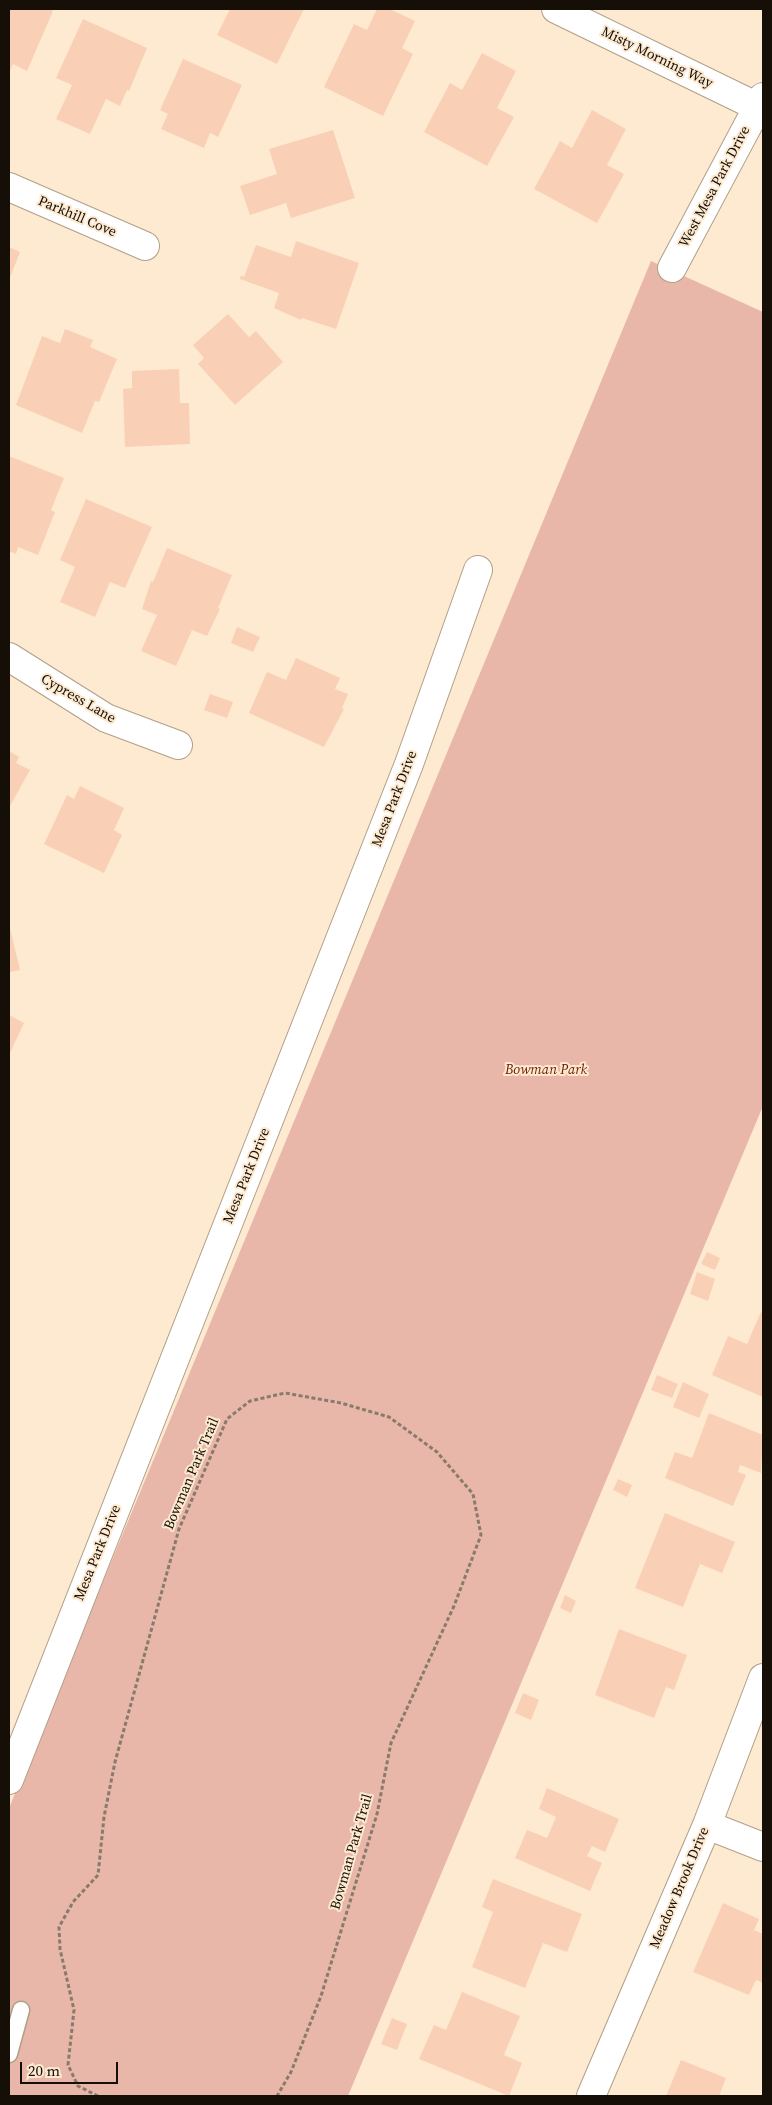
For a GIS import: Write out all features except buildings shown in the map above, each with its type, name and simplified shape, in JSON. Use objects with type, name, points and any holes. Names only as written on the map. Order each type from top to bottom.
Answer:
[{"type":"street","name":"Misty Morning Way","points":[[556,9],[761,102]]},
{"type":"street","name":"West Mesa Park Drive","points":[[672,268],[761,102]]},
{"type":"street","name":"Parkhill Cove","points":[[9,187],[145,246]]},
{"type":"street","name":"Mesa Park Drive","points":[[9,1780],[409,764],[478,570]]},
{"type":"street","name":"Cypress Lane","points":[[9,657],[106,718],[178,745]]},
{"type":"street","name":"Meadow Brook Drive","points":[[591,2096],[707,1825],[763,1678]]},
{"type":"street","points":[[707,1825],[763,1847]]},
{"type":"lane","points":[[9,2054],[21,2010]]},
{"type":"path","name":"Bowman Park Trail","points":[[98,2096],[78,2086],[68,2065],[74,2010],[60,1949],[59,1927],[74,1902],[98,1875],[104,1817],[115,1762],[179,1529],[227,1418],[250,1401],[285,1393],[341,1403],[389,1417],[437,1452],[473,1494],[481,1535],[454,1606],[391,1743],[377,1814],[321,1996],[291,2072],[277,2096]]},
{"type":"green space","name":"Bowman Park","points":[[651,261],[763,312],[763,1106],[348,2096],[9,2096],[9,1808]]}]
